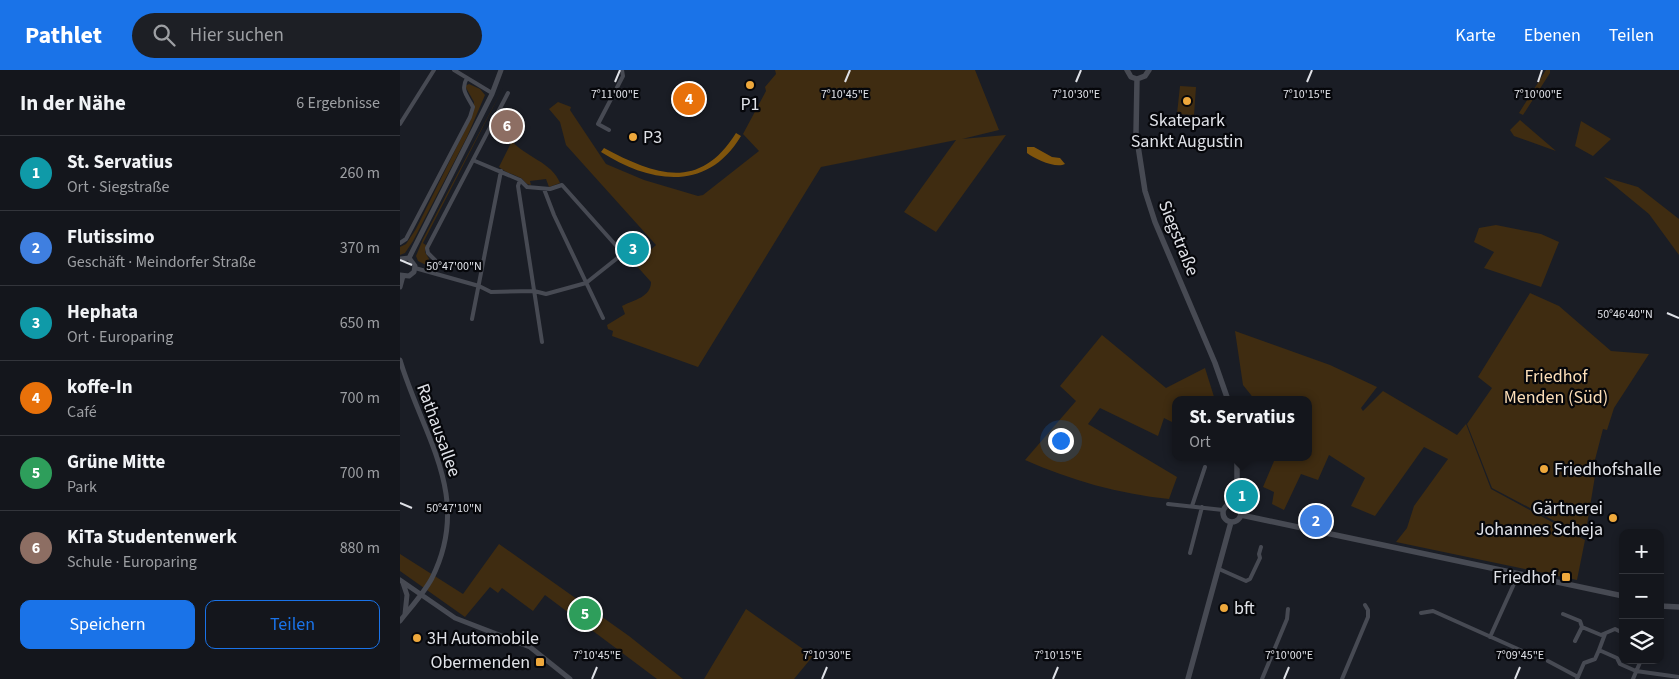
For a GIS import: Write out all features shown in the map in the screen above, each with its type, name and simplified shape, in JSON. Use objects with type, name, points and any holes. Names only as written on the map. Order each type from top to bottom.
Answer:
[{"type":"main road","points":[[1127,70],[1131,77],[1137,79],[1145,76],[1148,70]]},
{"type":"main road","name":"Siegstraße","points":[[1137,79],[1136,133],[1145,191],[1155,222],[1215,363],[1227,396]]},
{"type":"main road","points":[[1233,504],[1237,484],[1237,461]]},
{"type":"main road","points":[[1233,504],[1240,509],[1241,515],[1236,521],[1231,522],[1224,518],[1223,510],[1226,506],[1233,504]]},
{"type":"main road","points":[[1241,515],[1619,595]]},
{"type":"main road","points":[[1188,679],[1231,522]]},
{"type":"main road","points":[[1664,608],[1679,607]]},
{"type":"street","points":[[400,124],[434,70]]},
{"type":"street","points":[[454,70],[492,93]]},
{"type":"street","points":[[409,258],[492,93],[501,70]]},
{"type":"street","points":[[609,130],[598,124],[623,76],[622,70]]},
{"type":"street","points":[[400,243],[406,239],[470,117],[473,106],[464,92],[463,86],[467,78]]},
{"type":"street","points":[[434,273],[435,260],[428,253],[427,248],[475,161],[508,93]]},
{"type":"street","points":[[475,161],[508,177],[520,180],[527,187],[539,186],[544,189],[554,215],[603,318]]},
{"type":"street","points":[[472,319],[501,172]]},
{"type":"street","points":[[520,180],[518,186],[542,342]]},
{"type":"street","points":[[415,268],[479,286],[491,292],[534,291],[546,294],[586,284],[618,259],[620,250],[562,185],[544,189]]},
{"type":"street","points":[[400,259],[409,258],[413,261],[415,268],[412,274],[401,276],[400,287]]},
{"type":"street","name":"Rathausallee","points":[[400,360],[407,383],[440,466],[449,508],[445,546],[431,579],[400,620]]},
{"type":"street","points":[[1192,506],[1205,467]]},
{"type":"street","points":[[1168,504],[1223,510]]},
{"type":"street","points":[[1190,553],[1202,507]]},
{"type":"street","points":[[1219,569],[1246,581],[1250,579],[1260,558],[1261,547]]},
{"type":"street","points":[[1490,637],[1518,575]]},
{"type":"street","points":[[401,581],[455,618],[530,647],[570,679]]},
{"type":"street","points":[[401,581],[407,595],[405,614]]},
{"type":"street","points":[[1342,679],[1368,617],[1368,610],[1365,605]]},
{"type":"street","points":[[1262,679],[1287,620],[1288,608]]},
{"type":"street","points":[[1421,613],[1433,611],[1538,658]]},
{"type":"street","points":[[1563,614],[1580,622],[1582,627],[1601,635],[1615,630],[1619,632]]},
{"type":"street","points":[[1575,642],[1582,627]]},
{"type":"street","points":[[1548,661],[1577,678],[1584,663],[1595,659],[1605,634]]},
{"type":"street","points":[[1599,650],[1617,658],[1620,664],[1636,671],[1679,677]]},
{"type":"street","points":[[1633,679],[1640,664]]},
{"type":"green space","points":[[775,70],[975,70],[999,130],[962,139],[1006,135],[936,232],[904,212],[956,140],[821,167],[698,367],[612,336],[613,331],[608,329],[607,325],[625,314],[622,306],[645,295],[650,287],[651,282],[635,264],[656,245],[566,145],[560,122],[549,109],[558,102],[571,107],[570,110],[606,164],[644,180],[698,196],[703,195],[759,151],[743,134],[766,91],[765,87],[776,74]]},
{"type":"green space","points":[[1546,70],[1550,70],[1550,73],[1523,115],[1519,113]]},
{"type":"green space","points":[[469,84],[480,89],[485,95],[467,137],[413,241],[405,253],[400,255],[400,247],[406,244],[416,229],[471,118],[474,102],[465,86]]},
{"type":"green space","name":"Skatepark Sankt Augustin","points":[[1180,86],[1196,87],[1194,115],[1177,114]]},
{"type":"green space","points":[[503,88],[423,243],[427,246],[425,252],[429,259],[426,265],[418,261],[416,256],[423,239]]},
{"type":"green space","points":[[1520,120],[1556,151],[1514,136],[1510,130]]},
{"type":"green space","points":[[1581,121],[1611,139],[1593,156],[1575,146]]},
{"type":"green space","points":[[512,141],[517,147],[551,170],[560,183],[549,187],[546,179],[530,181],[531,185],[529,185],[521,178],[499,167]]},
{"type":"green space","points":[[1604,177],[1638,187],[1679,219],[1679,255],[1649,214]]},
{"type":"green space","points":[[1496,225],[1541,234],[1559,242],[1541,287],[1484,268],[1494,252],[1474,242],[1479,228]]},
{"type":"green space","name":"Friedhof Menden (Süd)","points":[[1530,293],[1559,306],[1611,351],[1649,354],[1614,408],[1607,430],[1603,429],[1591,475],[1595,476],[1585,537],[1492,488],[1467,424],[1492,388],[1478,377]]},
{"type":"green space","points":[[1235,331],[1330,365],[1377,387],[1361,408],[1363,411],[1383,391],[1457,435],[1466,424],[1491,489],[1585,540],[1577,580],[1396,542],[1407,528],[1414,506],[1448,459],[1424,447],[1375,516],[1351,506],[1365,478],[1329,455],[1318,480],[1301,474],[1284,510],[1272,504],[1274,492],[1263,487],[1274,461],[1312,461],[1312,396],[1252,396],[1243,385]]},
{"type":"green space","points":[[1102,335],[1166,388],[1205,368],[1214,396],[1172,396],[1172,422],[1164,418],[1158,436],[1100,408],[1088,424],[1177,477],[1169,499],[1113,490],[1059,474],[1025,460],[1076,401],[1060,386]]},
{"type":"green space","points":[[499,544],[629,636],[683,679],[657,679],[545,595],[533,611],[502,588],[498,593],[490,587],[465,617],[400,571],[400,554],[463,594]]},
{"type":"green space","points":[[746,609],[813,656],[794,679],[704,679]]},
{"type":"shaded area","points":[[736,133],[741,136],[727,154],[712,167],[695,174],[677,177],[658,176],[639,171],[601,152],[604,148],[623,158],[658,171],[675,173],[691,171],[707,164],[722,152]]},
{"type":"shaded area","points":[[1027,147],[1034,147],[1052,157],[1060,158],[1065,164],[1056,165],[1040,160],[1027,153]]},
{"type":"place","name":"P1","points":[[750,85]]},
{"type":"place","name":"koffe-In","points":[[689,99]]},
{"type":"place","name":"Skatepark Sankt Augustin","points":[[1187,101]]},
{"type":"place","name":"KiTa Studentenwerk","points":[[507,126]]},
{"type":"place","name":"P3","points":[[633,137]]},
{"type":"place","name":"Hephata","points":[[633,249]]},
{"type":"place","name":"Friedhofshalle","points":[[1544,469]]},
{"type":"place","name":"St. Servatius","points":[[1242,496]]},
{"type":"place","name":"Gärtnerei Johannes Scheja","points":[[1613,518]]},
{"type":"place","name":"Flutissimo","points":[[1316,521]]},
{"type":"place","name":"Friedhof","points":[[1566,577]]},
{"type":"place","name":"bft","points":[[1224,608]]},
{"type":"place","name":"Grüne Mitte","points":[[585,614]]},
{"type":"place","name":"3H Automobile","points":[[417,638]]},
{"type":"place","name":"Obermenden","points":[[540,662]]}]
